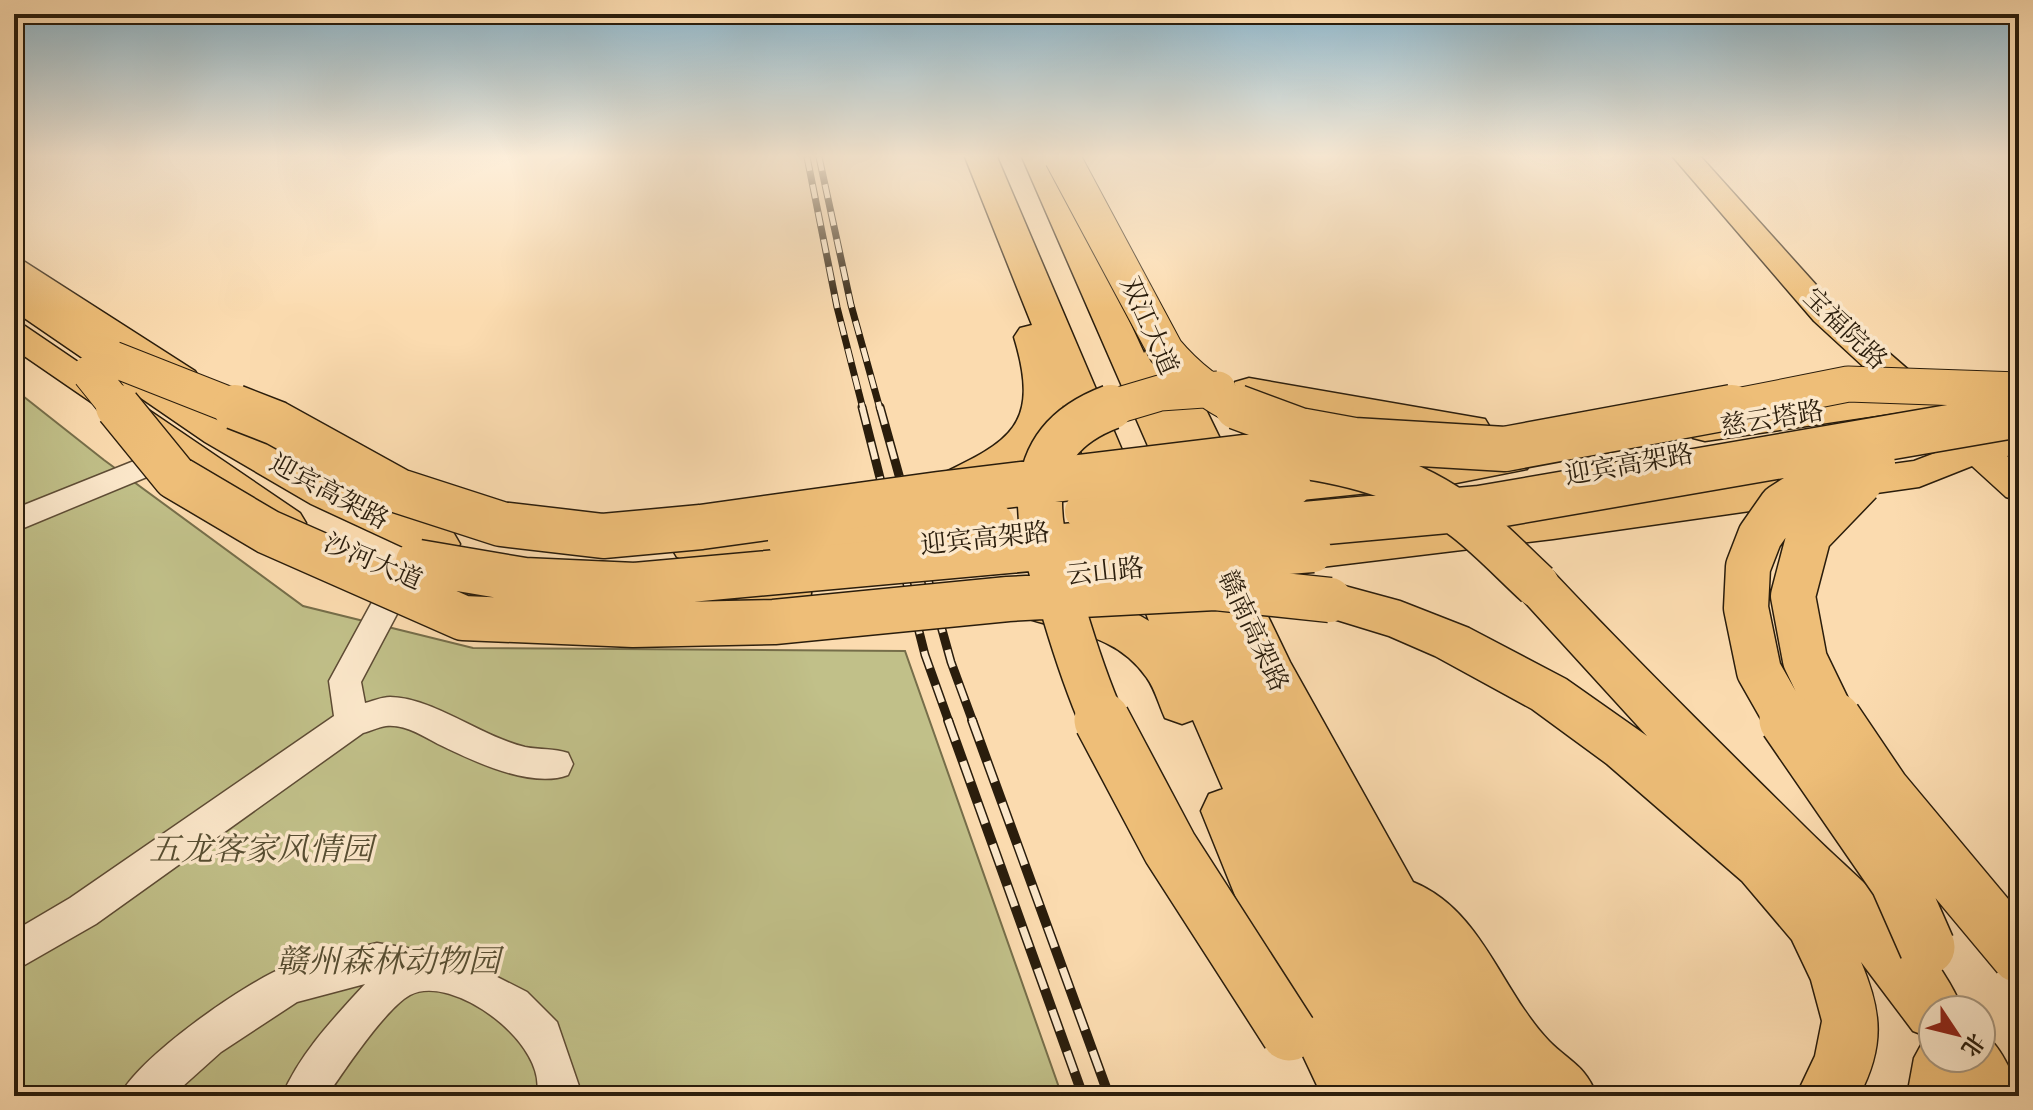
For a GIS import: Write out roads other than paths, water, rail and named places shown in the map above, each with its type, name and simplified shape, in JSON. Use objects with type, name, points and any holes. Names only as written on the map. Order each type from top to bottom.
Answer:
[{"type":"highway","points":[[939,494],[999,464],[1039,425],[1046,403],[1048,383],[1044,363],[981,209]]},
{"type":"highway","points":[[1002,209],[1174,626],[1332,971],[1380,1055],[1416,1096]]},
{"type":"highway","name":"赣南高架路","points":[[1027,209],[1236,689],[1438,1096]]},
{"type":"highway","name":"赣南高架路","points":[[1060,209],[1119,344],[1272,675],[1390,894],[1487,1096]]},
{"type":"highway","points":[[1090,209],[1166,351],[1185,373],[1222,400],[1260,418],[1299,430],[1354,440],[1505,449],[1848,384],[2019,390]]},
{"type":"highway","name":"双江大道","points":[[1097,209],[1226,494]]},
{"type":"highway","name":"迎宾高架路","points":[[14,294],[102,366],[244,471],[348,532],[418,562],[524,580],[635,585],[1480,508],[2008,440]]},
{"type":"highway","name":"迎宾高架路","points":[[14,320],[102,366],[320,492],[378,521],[438,544],[533,564],[635,565],[811,556],[1471,492],[2019,397]]},
{"type":"highway","points":[[102,366],[276,423],[399,491],[501,524],[603,536],[701,527],[939,494],[1277,453],[1327,458],[1373,469],[1415,487],[1463,517],[1537,585],[1616,671],[1891,952],[1922,994]]},
{"type":"highway","points":[[102,366],[175,477],[268,532],[463,618],[633,625],[774,622],[1008,591],[1215,588],[1330,600],[1400,620],[1452,642],[1549,694],[1625,748],[1761,863],[1812,921],[1838,974],[1851,1021],[1843,1065],[1826,1096]]},
{"type":"highway","points":[[1325,1096],[1289,1033],[1154,821],[1107,730],[1069,627],[1038,526],[1038,499],[1046,468],[1056,450],[1077,426],[1100,410],[1129,398],[1169,391],[1249,392],[1430,425],[1585,436]]},
{"type":"highway","points":[[1941,994],[1927,947],[1898,881],[1798,739],[1759,671],[1746,608],[1748,567],[1760,536],[1781,506],[1831,474],[1904,457],[2008,440]]},
{"type":"highway","points":[[1904,457],[1836,499],[1816,521],[1801,556],[1796,627],[1807,665],[1829,717],[1864,771],[1987,912],[2019,955]]},
{"type":"highway","points":[[1008,591],[1090,612],[1133,633],[1163,663],[1300,987],[1354,1096]]},
{"type":"highway","points":[[1390,894],[1446,940],[1527,1061],[1567,1096]]},
{"type":"highway","points":[[1937,1096],[1941,1074]]},
{"type":"highway","points":[[1978,1074],[1990,1096]]},
{"type":"main road","name":"宝福院路","points":[[1732,209],[1825,314],[1929,398],[2008,440],[2019,487]]},
{"type":"main road","name":"宝福院路","points":[[1749,209],[1841,312],[1929,398]]},
{"type":"main road","points":[[14,269],[367,494],[493,543],[606,552],[787,541],[995,523],[1382,478],[1418,541],[1919,474],[2008,440]]},
{"type":"main road","name":"沙河大道","points":[[14,334],[157,430],[293,528],[400,580],[504,605],[593,607],[792,602]]},
{"type":"main road","name":"慈云塔路","points":[[1382,478],[1446,472],[1789,415],[1929,398],[2019,383]]},
{"type":"main road","points":[[787,541],[792,602]]},
{"type":"main road","name":"云山路","points":[[792,602],[1008,591],[1118,569],[1418,541]]},
{"type":"street","points":[[14,521],[144,467]]},
{"type":"street","points":[[352,722],[345,681],[400,580]]},
{"type":"street","points":[[14,952],[83,911],[352,722],[387,711],[413,715],[466,741],[527,763],[556,764]]},
{"type":"street","points":[[141,1096],[207,1038],[289,985],[377,962],[456,975],[513,1006],[543,1036],[559,1089],[557,1096]]},
{"type":"street","points":[[303,1096],[343,1037],[395,981],[427,970]]},
{"type":"railway","points":[[817,209],[837,307],[863,409]]},
{"type":"railway","points":[[830,209],[851,305],[880,409]]},
{"type":"railway","points":[[862,407],[925,655],[949,722]]},
{"type":"railway","points":[[880,407],[951,662],[973,722]]},
{"type":"railway","points":[[948,720],[1083,1096]]},
{"type":"railway","points":[[972,720],[1109,1096]]},
{"type":"park label","name":"五龙客家风情园","points":[[261,850]]},
{"type":"park label","name":"赣州森林动物园","points":[[388,962]]}]
